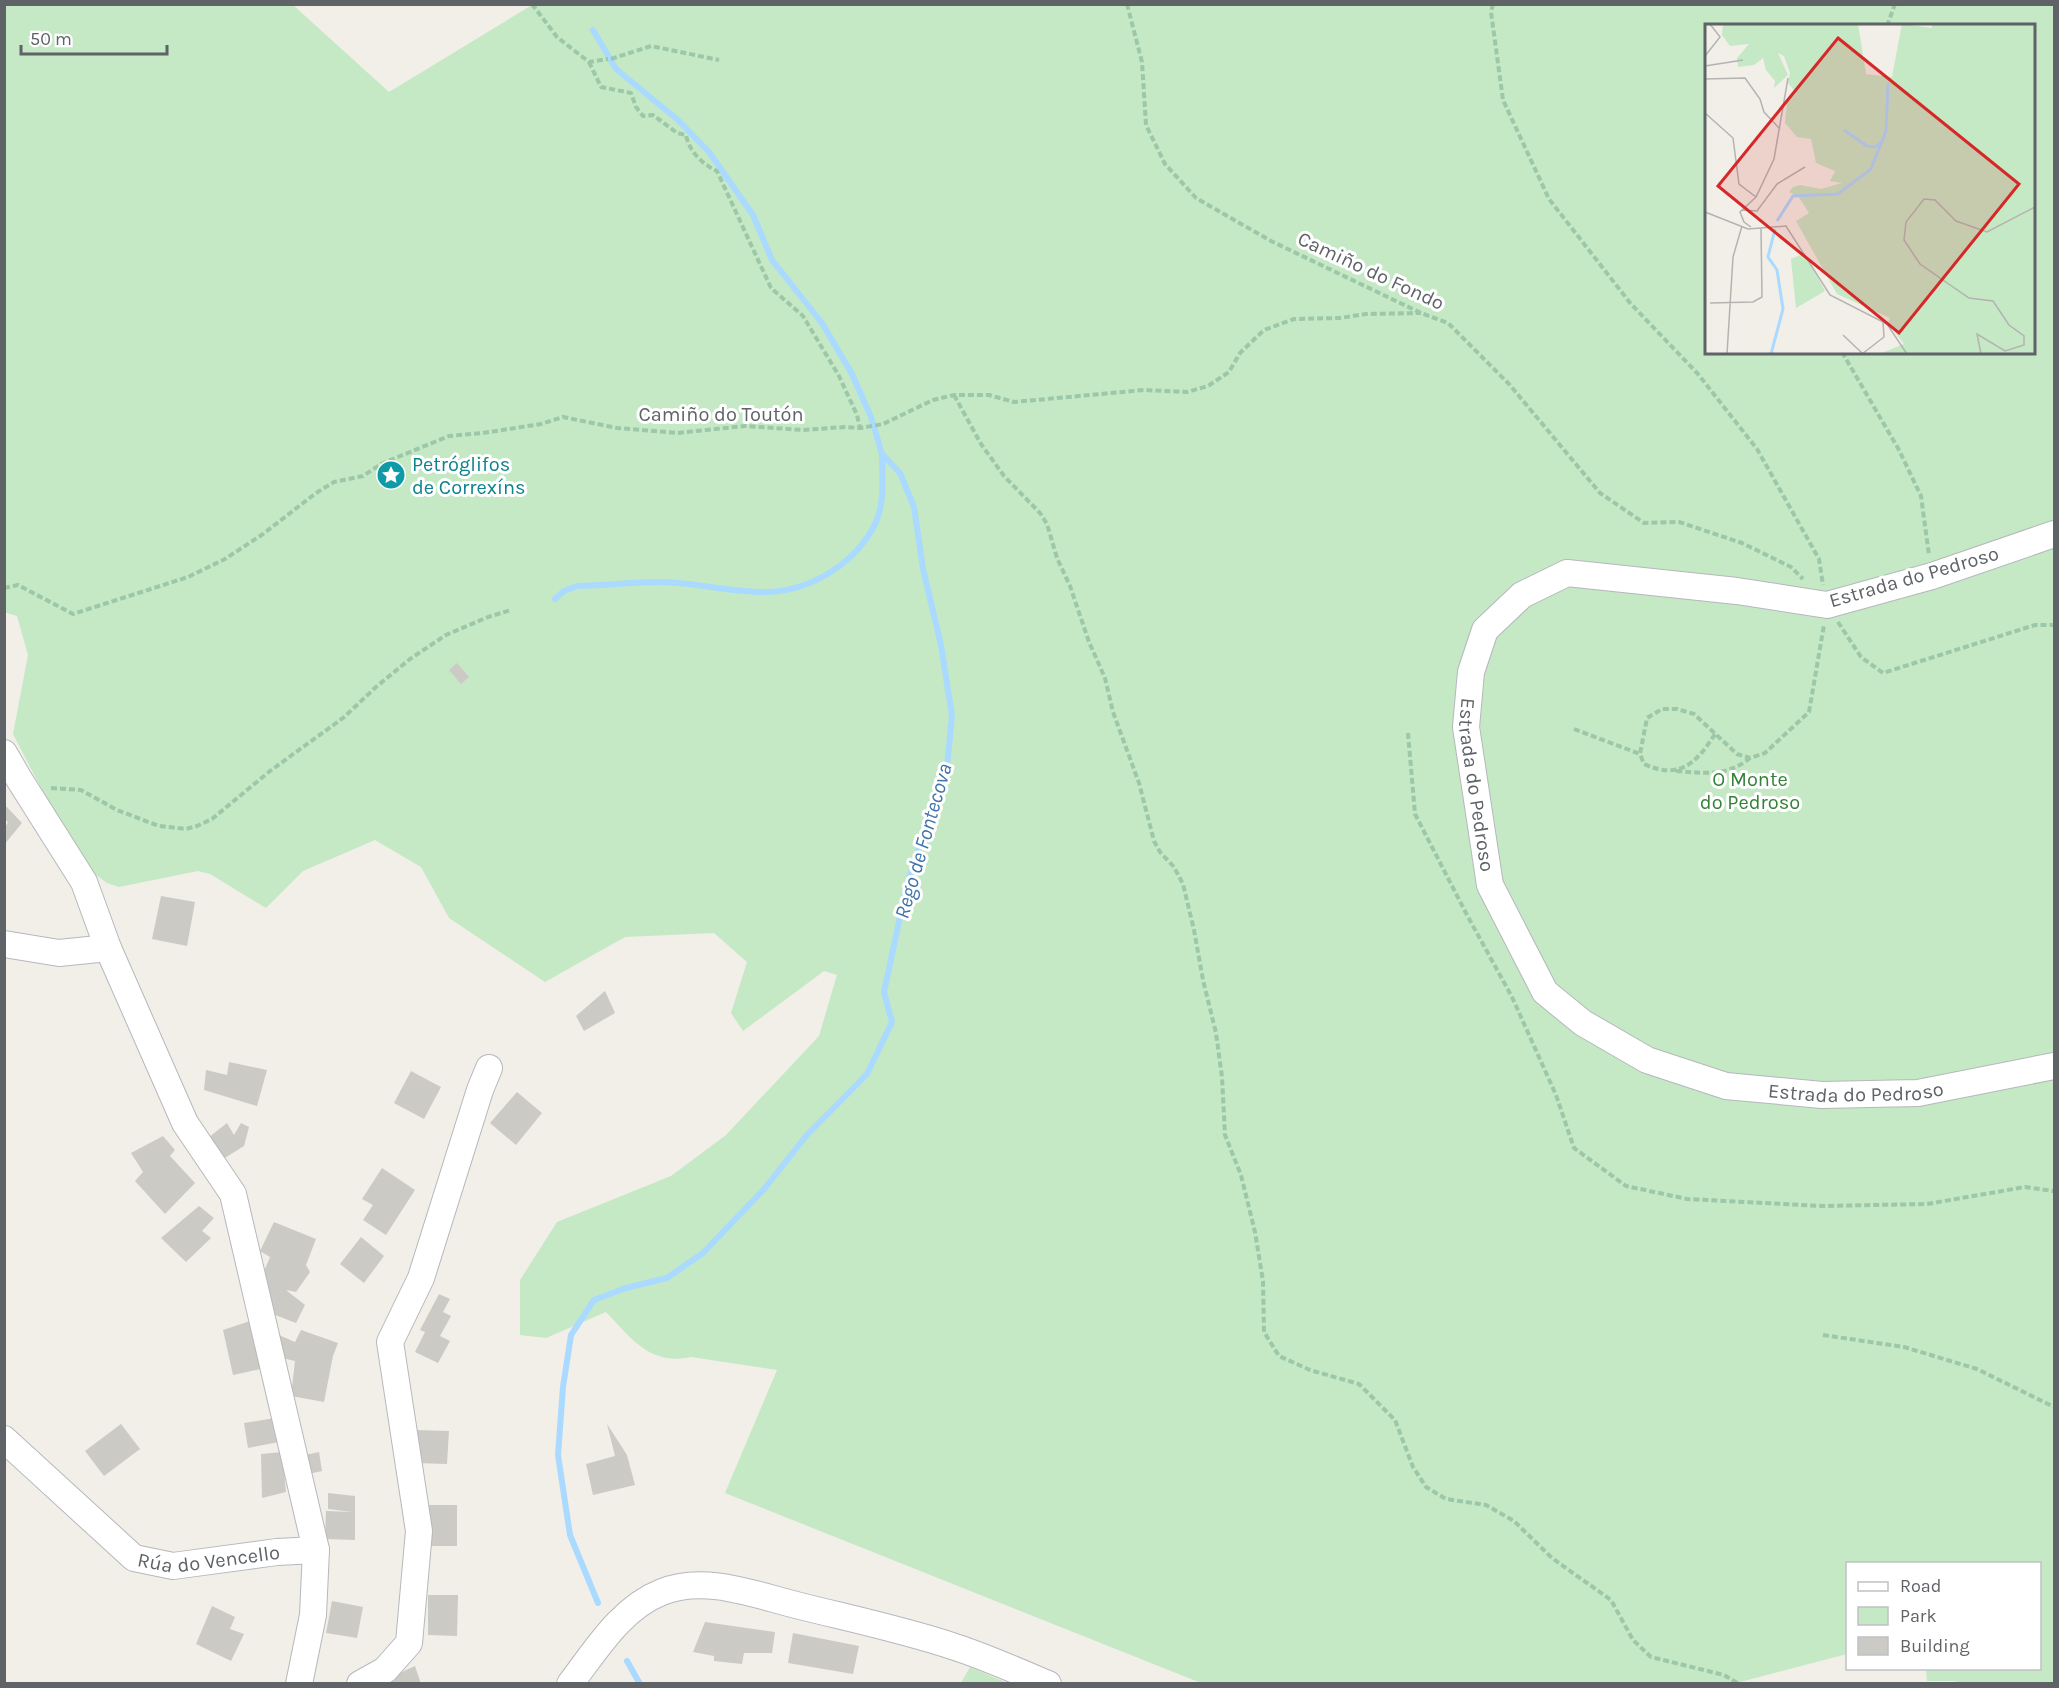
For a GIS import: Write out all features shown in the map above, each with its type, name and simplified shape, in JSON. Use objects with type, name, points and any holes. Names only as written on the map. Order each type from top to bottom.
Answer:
[{"type":"street","name":"Estrada do Pedroso","points":[[2055,534],[1932,576],[1827,605],[1737,591],[1567,573],[1522,596],[1485,630],[1471,672],[1466,727],[1490,885],[1545,992],[1583,1023],[1647,1060],[1726,1086],[1822,1095],[1918,1093],[2055,1066]]},
{"type":"street","points":[[4,753],[84,882],[108,948],[185,1123],[233,1194],[316,1550],[313,1615],[298,1683]]},
{"type":"street","points":[[4,944],[59,952],[108,948]]},
{"type":"street","points":[[360,1683],[385,1670],[409,1643],[419,1531],[390,1342],[421,1278],[489,1068]]},
{"type":"street","name":"Rúa do Vencello","points":[[4,1439],[134,1558],[173,1566],[277,1552],[316,1550]]},
{"type":"street","points":[[570,1683],[618,1623],[640,1604],[663,1591],[690,1586],[717,1586],[954,1647],[1048,1683]]},
{"type":"path","points":[[532,4],[557,37],[589,62],[601,87],[631,93],[636,107],[643,116],[653,115],[677,134],[686,135],[688,146],[707,166],[717,171],[771,288],[803,316],[840,376],[857,415],[860,428]]},
{"type":"path","name":"Camiño do Fondo","points":[[1126,4],[1142,62],[1146,125],[1165,164],[1196,198],[1271,241],[1421,313],[1448,323],[1509,384],[1600,493],[1644,522],[1679,522],[1743,543],[1791,567],[1827,605]]},
{"type":"path","points":[[1492,4],[1491,12],[1503,100],[1549,200],[1631,304],[1698,374],[1757,449],[1819,560],[1827,605],[1809,712],[1765,753],[1750,758],[1737,768],[1710,774],[1658,771],[1644,764],[1640,754],[1647,718],[1662,709],[1677,709],[1694,714],[1737,754],[1750,758]]},
{"type":"path","points":[[1888,24],[1895,4]]},
{"type":"path","points":[[589,62],[610,59],[651,46],[719,60]]},
{"type":"path","name":"Camiño do Toutón","points":[[4,588],[18,585],[73,614],[148,591],[188,577],[225,559],[334,482],[363,476],[381,464],[450,435],[541,424],[563,417],[617,428],[677,434],[745,426],[803,430],[860,428],[884,424],[933,400],[954,395],[989,395],[1014,402],[1144,390],[1187,392],[1208,386],[1229,372],[1240,353],[1264,330],[1294,320],[1340,318],[1366,314],[1421,313]]},
{"type":"path","points":[[1843,354],[1899,450],[1920,496],[1932,576]]},
{"type":"path","points":[[954,395],[981,444],[1004,476],[1040,513],[1047,524],[1057,558],[1105,678],[1113,712],[1139,783],[1154,841],[1160,852],[1174,867],[1183,884],[1216,1034],[1222,1077],[1225,1135],[1241,1175],[1256,1242],[1263,1281],[1264,1332],[1279,1356],[1310,1370],[1359,1384],[1395,1420],[1413,1467],[1426,1487],[1446,1499],[1486,1505],[1514,1521],[1552,1558],[1611,1600],[1633,1640],[1651,1657],[1724,1675],[1738,1683]]},
{"type":"path","points":[[1827,605],[1861,657],[1883,673],[2035,625],[2055,625]]},
{"type":"path","points":[[19,779],[54,789],[81,790],[117,810],[159,826],[186,829],[197,826],[212,819],[270,771],[343,718],[410,658],[446,635],[511,610]]},
{"type":"path","points":[[1574,729],[1640,754]]},
{"type":"path","points":[[1676,771],[1692,762],[1715,734]]},
{"type":"path","points":[[1823,1335],[1904,1347],[1977,1369],[2055,1407]]},
{"type":"green space","name":"O Monte do Pedroso","points":[[4,5],[293,5],[389,92],[532,5],[2054,5],[2054,1683],[1975,1684],[1927,1681],[1926,1670],[2041,1670],[2041,1562],[1846,1562],[1846,1654],[1736,1683],[1201,1683],[725,1493],[777,1370],[691,1357],[677,1359],[653,1354],[633,1340],[606,1312],[546,1338],[520,1335],[520,1280],[557,1222],[671,1176],[726,1135],[819,1036],[837,975],[824,971],[743,1031],[731,1013],[747,962],[714,933],[625,937],[545,982],[449,918],[421,867],[375,840],[303,871],[266,908],[210,874],[198,871],[119,887],[107,883],[96,875],[65,834],[13,734],[28,655],[17,616],[4,612]]},
{"type":"green space","points":[[970,1667],[1007,1683],[961,1683]]},
{"type":"building","points":[[457,663],[469,677],[461,684],[449,670]]},
{"type":"building","points":[[4,804],[22,823],[4,845],[4,830],[8,822],[4,819]]},
{"type":"building","points":[[161,896],[195,902],[187,946],[152,939]]},
{"type":"building","points":[[605,991],[615,1013],[584,1031],[576,1016]]},
{"type":"building","points":[[229,1062],[267,1070],[257,1106],[204,1090],[206,1070],[227,1075]]},
{"type":"building","points":[[411,1071],[441,1087],[424,1119],[394,1103]]},
{"type":"building","points":[[517,1092],[542,1113],[516,1145],[490,1123]]},
{"type":"building","points":[[227,1123],[234,1135],[241,1123],[249,1127],[244,1146],[220,1161],[204,1141]]},
{"type":"building","points":[[163,1136],[175,1150],[170,1156],[195,1183],[165,1214],[135,1181],[143,1172],[131,1153]]},
{"type":"building","points":[[382,1168],[415,1190],[386,1235],[363,1220],[373,1205],[362,1199]]},
{"type":"building","points":[[199,1206],[214,1218],[202,1231],[211,1238],[186,1262],[161,1238]]},
{"type":"building","points":[[274,1222],[316,1239],[306,1265],[310,1272],[296,1292],[286,1290],[305,1305],[296,1323],[270,1313],[262,1276],[270,1257],[260,1251]]},
{"type":"building","points":[[361,1237],[384,1256],[364,1283],[340,1264]]},
{"type":"building","points":[[439,1294],[450,1299],[443,1312],[451,1316],[440,1336],[450,1341],[438,1363],[415,1352],[425,1332],[420,1330]]},
{"type":"building","points":[[253,1320],[265,1368],[233,1375],[223,1330]]},
{"type":"building","points":[[301,1330],[338,1343],[333,1356],[324,1402],[291,1396],[295,1361],[278,1357],[272,1332],[295,1342]]},
{"type":"building","points":[[275,1418],[279,1442],[248,1448],[244,1423]]},
{"type":"building","points":[[121,1424],[140,1449],[104,1476],[85,1451]]},
{"type":"building","points":[[607,1424],[627,1455],[635,1485],[593,1495],[586,1464],[615,1456]]},
{"type":"building","points":[[415,1430],[449,1431],[447,1464],[414,1463]]},
{"type":"building","points":[[282,1452],[286,1492],[262,1498],[261,1454]]},
{"type":"building","points":[[319,1452],[322,1471],[304,1475],[300,1456]]},
{"type":"building","points":[[328,1493],[355,1496],[355,1540],[325,1539],[326,1511],[353,1512],[328,1509]]},
{"type":"building","points":[[424,1505],[457,1505],[457,1546],[424,1546]]},
{"type":"building","points":[[428,1595],[458,1595],[457,1636],[428,1635]]},
{"type":"building","points":[[332,1601],[363,1607],[357,1638],[326,1633]]},
{"type":"building","points":[[212,1606],[235,1617],[230,1629],[244,1634],[231,1661],[196,1644]]},
{"type":"building","points":[[705,1622],[775,1632],[772,1653],[744,1653],[742,1664],[714,1661],[714,1656],[693,1652]]},
{"type":"building","points":[[793,1633],[859,1646],[853,1674],[788,1663]]},
{"type":"building","points":[[415,1666],[421,1684],[382,1684],[382,1681]]},
{"type":"waterway","name":"Rego de Fontecova","points":[[593,30],[616,69],[678,120],[709,152],[753,215],[772,260],[822,323],[852,374],[871,417],[882,454],[900,473],[914,507],[923,569],[941,645],[952,716],[947,766],[907,884],[884,992],[892,1022],[867,1074],[806,1136],[765,1188],[703,1253],[667,1278],[626,1288],[594,1300],[571,1335],[563,1387],[558,1455],[570,1535],[598,1603]]},
{"type":"waterway","points":[[555,599],[564,591],[577,586],[664,582],[769,592],[802,586],[817,580],[857,550],[876,522],[882,497],[882,454]]},
{"type":"waterway","name":"Rego de Fontecova","points":[[627,1661],[640,1684]]},
{"type":"place","name":"Petróglifos de Correxíns","points":[[391,475]]}]
